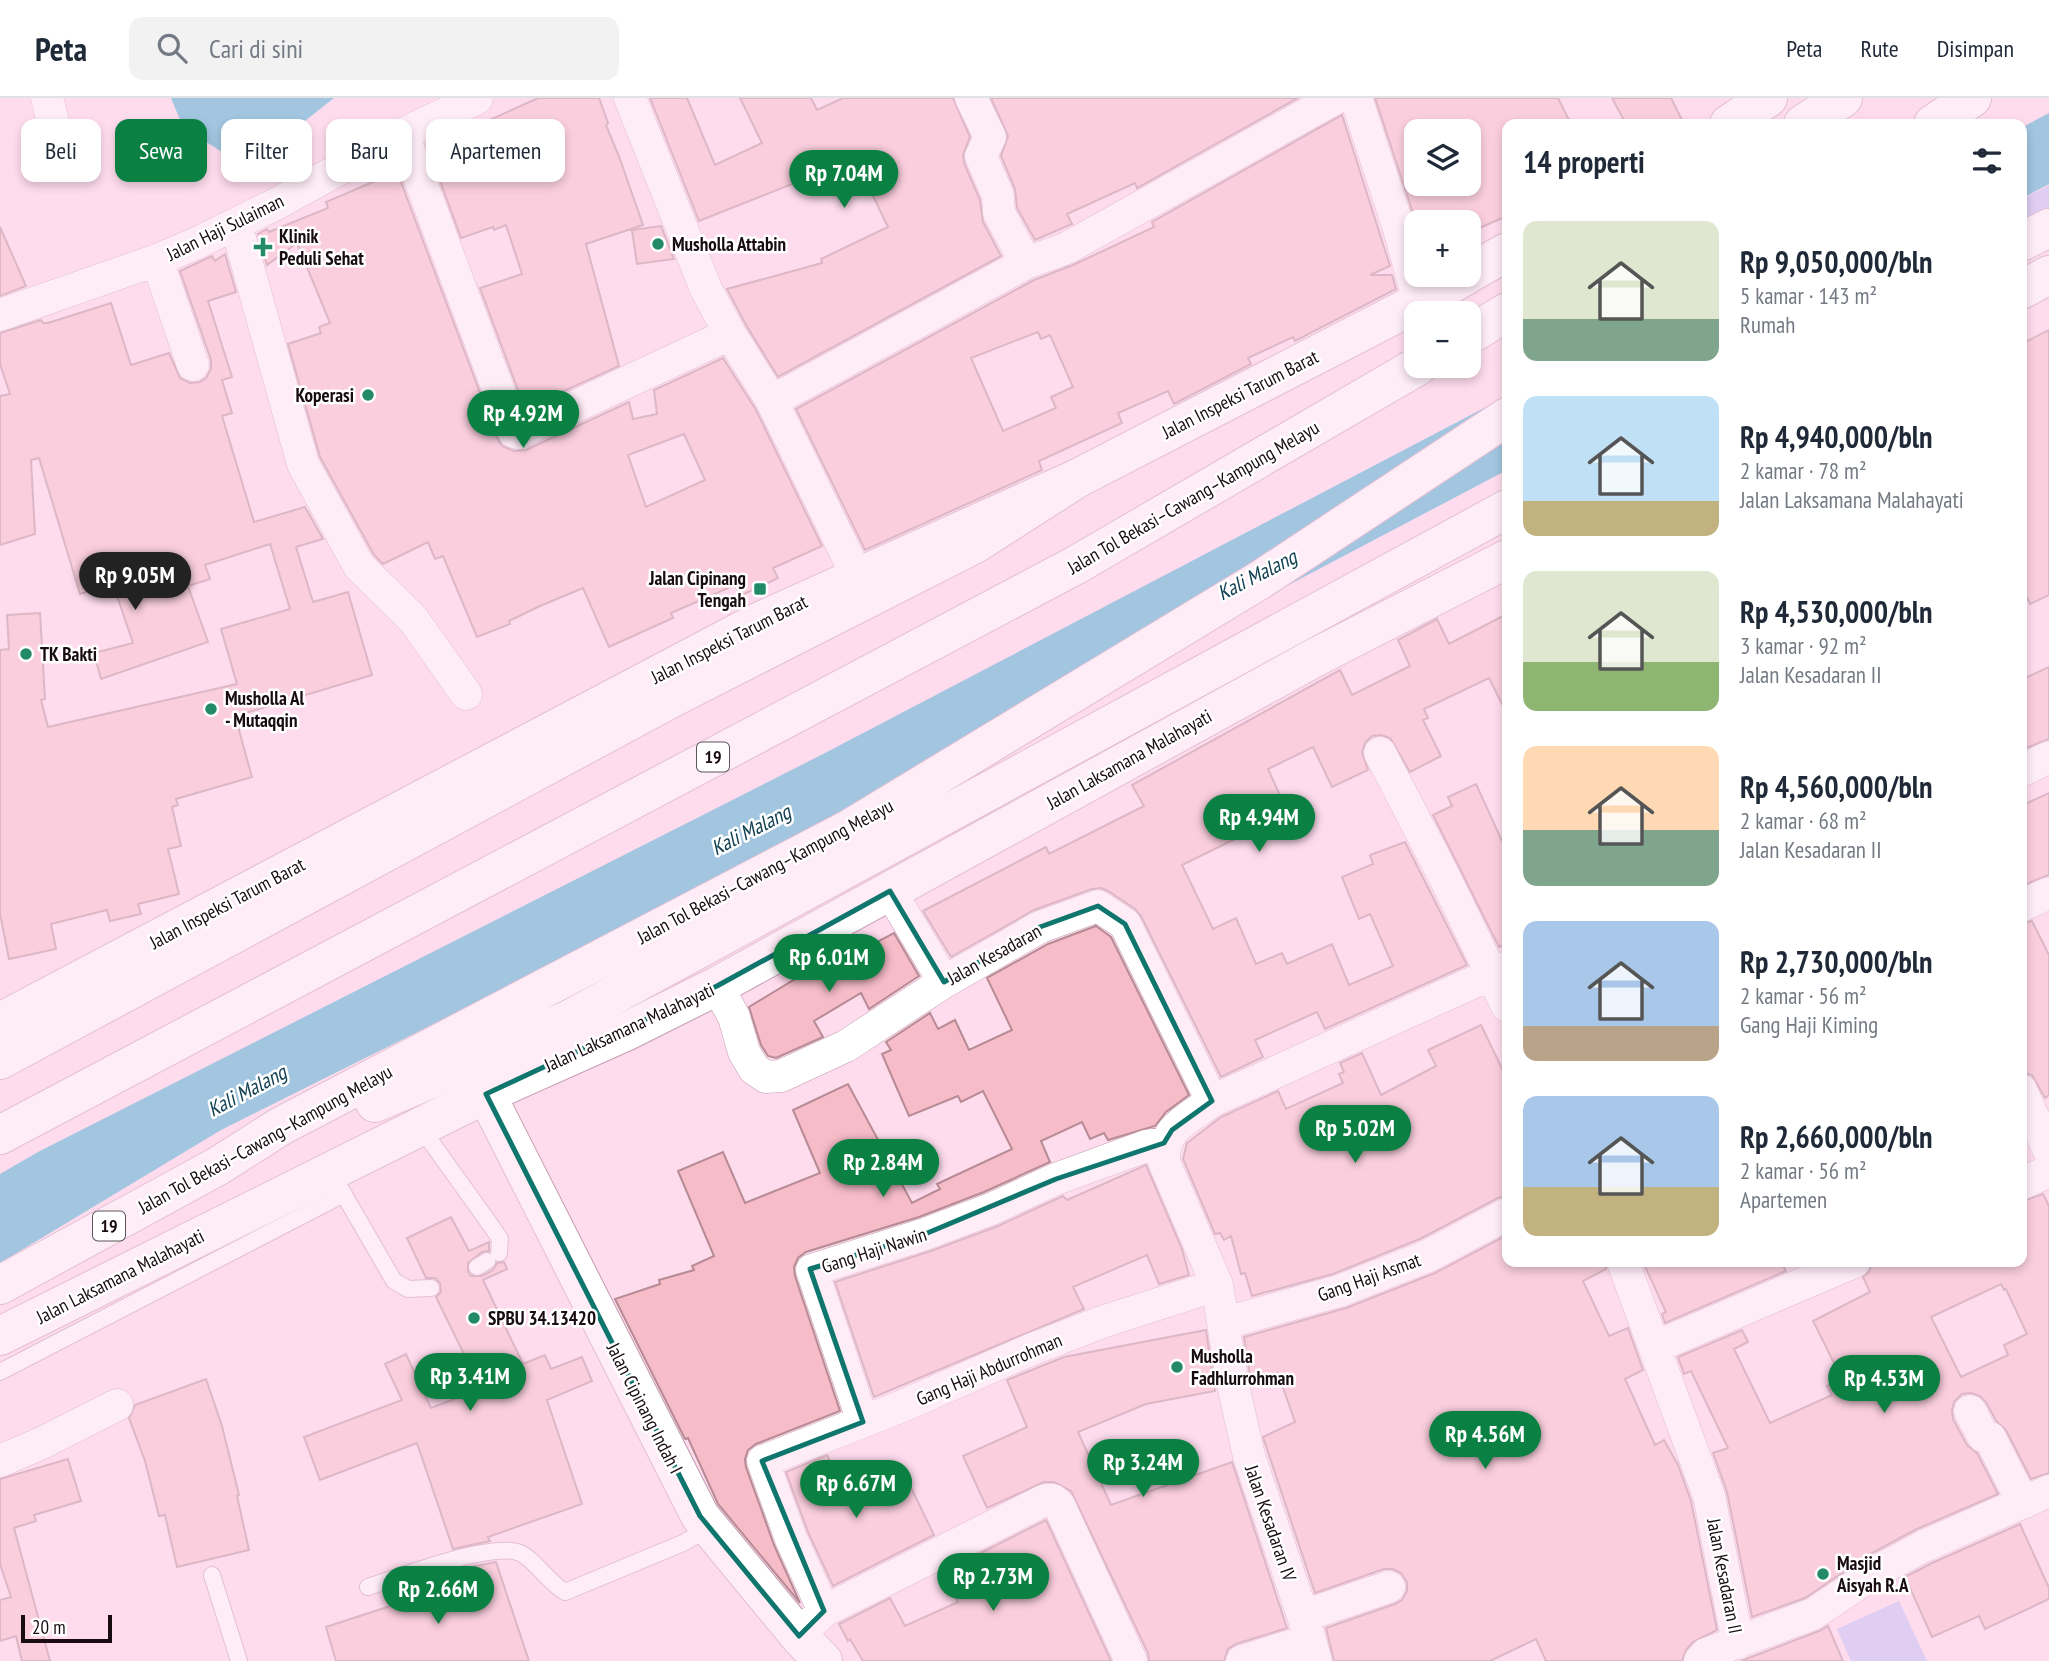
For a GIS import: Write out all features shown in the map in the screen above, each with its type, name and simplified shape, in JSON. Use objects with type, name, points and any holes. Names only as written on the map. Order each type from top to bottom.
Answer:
[{"type":"main road","points":[[1736,119],[1768,98]]},
{"type":"main road","points":[[1811,119],[1843,98]]},
{"type":"main road","points":[[1940,119],[1972,98]]},
{"type":"main road","points":[[2027,239],[2049,228]]},
{"type":"main road","name":"Jalan Inspeksi Tarum Barat","points":[[1481,266],[1502,255]]},
{"type":"main road","points":[[2027,286],[2049,275]]},
{"type":"main road","name":"Jalan Inspeksi Tarum Barat","points":[[1421,301],[1445,287]]},
{"type":"main road","name":"Jalan Inspeksi Tarum Barat","points":[[0,1022],[758,622],[1077,478],[1404,310]]},
{"type":"main road","points":[[1481,329],[1502,315]]},
{"type":"main road","name":"Jalan Tol Bekasi–Cawang–Kampung Melayu","points":[[0,1135],[1076,565],[1404,374]]},
{"type":"main road","name":"Jalan Tol Bekasi–Cawang–Kampung Melayu","points":[[0,1286],[218,1166],[282,1126],[849,829],[1260,580],[1502,420]]},
{"type":"main road","points":[[0,1060],[674,697],[975,544],[1077,478]]},
{"type":"main road","points":[[218,1166],[285,1142],[568,1020],[1502,512]]},
{"type":"main road","name":"Jalan Laksamana Malahayati","points":[[0,1336],[338,1183],[421,1128],[486,1094],[625,1032],[717,986],[1316,657],[1502,562]]},
{"type":"main road","name":"Jalan Cipinang Indah I","points":[[486,1094],[700,1516],[815,1636]]},
{"type":"street","points":[[47,98],[52,119]]},
{"type":"street","name":"Jalan Haji Sulaiman","points":[[412,130],[477,98]]},
{"type":"street","points":[[629,98],[652,149],[706,289],[730,334],[772,401],[857,576]]},
{"type":"street","points":[[971,98],[989,137],[981,156],[999,196],[999,213],[1026,263]]},
{"type":"street","points":[[772,401],[1026,263],[1067,248],[1336,98]]},
{"type":"street","points":[[1356,98],[1399,229],[1419,301]]},
{"type":"street","points":[[412,158],[516,433],[730,334]]},
{"type":"street","name":"Jalan Haji Sulaiman","points":[[0,315],[157,260],[236,224],[326,175]]},
{"type":"street","points":[[236,224],[303,464],[359,566],[413,619],[466,694]]},
{"type":"street","points":[[157,260],[193,365]]},
{"type":"street","points":[[1164,1143],[1172,1130],[1212,1101],[1499,969],[1380,753]]},
{"type":"street","points":[[2027,768],[2049,757]]},
{"type":"street","points":[[890,891],[944,982]]},
{"type":"street","points":[[2027,903],[2049,893]]},
{"type":"street","name":"Jalan Kesadaran","points":[[717,986],[734,1017],[744,1052],[754,1069],[766,1077],[780,1076],[846,1046],[944,982],[1040,927],[1098,906],[1125,924],[1212,1101]]},
{"type":"street","points":[[2027,1103],[2049,1151]]},
{"type":"street","name":"Jalan Kesadaran IV","points":[[1164,1143],[1164,1162],[1217,1286],[1233,1385],[1249,1457],[1309,1639]]},
{"type":"street","name":"Gang Haji Nawin","points":[[863,1422],[837,1340],[811,1274],[815,1268],[925,1234],[991,1209],[1056,1179],[1146,1146],[1164,1143]]},
{"type":"street","points":[[2027,1181],[2049,1171]]},
{"type":"street","name":"Gang Haji Asmat","points":[[1225,1323],[1339,1291],[1428,1256],[1502,1217]]},
{"type":"street","name":"Jalan Kesadaran II","points":[[1625,1267],[1709,1496],[1738,1643],[1813,1614],[1879,1570],[1924,1546],[2036,1497]]},
{"type":"street","points":[[1655,1347],[1842,1267]]},
{"type":"street","name":"Gang Haji Abdurrohman","points":[[815,1636],[791,1539],[763,1461],[1102,1322],[1217,1286]]},
{"type":"street","points":[[0,1461],[117,1405]]},
{"type":"street","points":[[1970,1411],[1983,1436],[1990,1438],[2036,1497]]},
{"type":"street","points":[[815,1636],[1045,1500],[1053,1500],[1059,1505],[1131,1661]]},
{"type":"street","points":[[1242,1661],[1309,1639],[1388,1587]]},
{"type":"street","points":[[1700,1661],[1706,1654],[1738,1643]]},
{"type":"lane","points":[[421,1128],[500,1240],[488,1260]]},
{"type":"lane","points":[[0,1372],[338,1183],[394,1281],[408,1289],[432,1288]]},
{"type":"lane","points":[[368,1587],[481,1553],[509,1549],[524,1554],[565,1592],[683,1543],[709,1528]]},
{"type":"lane","points":[[212,1575],[239,1661]]},
{"type":"highlighted area","points":[[890,891],[944,982],[1040,927],[1098,906],[1125,924],[1212,1101],[1172,1130],[1164,1143],[1056,1179],[925,1234],[810,1269],[863,1422],[762,1461],[824,1611],[799,1636],[700,1516],[486,1094],[717,986]]},
{"type":"shaded area","points":[[2049,185],[2049,226],[2027,238],[2027,197]]},
{"type":"shaded area","points":[[1899,1601],[1927,1661],[1851,1661],[1837,1629]]},
{"type":"water","points":[[171,98],[334,98],[307,119],[221,119],[221,151],[207,142],[207,119],[180,119]]},
{"type":"water","points":[[2049,113],[2049,184],[2027,196],[2027,125]]},
{"type":"water","name":"Kali Malang","points":[[1502,399],[1502,473],[856,813],[221,1130],[0,1263],[0,1174],[38,1152],[825,753]]},
{"type":"building","points":[[538,98],[599,98],[608,123],[606,125],[643,225],[586,244],[619,366],[525,409],[480,288],[522,274],[506,225],[461,238],[440,182],[565,182],[565,119],[492,119]]},
{"type":"building","points":[[650,98],[687,98],[715,165],[762,143],[740,98],[811,98],[817,110],[843,98],[953,98],[970,137],[963,155],[964,163],[980,200],[983,222],[1001,256],[778,377],[727,289],[822,263],[821,259],[888,227],[861,171],[851,175],[845,163],[699,221]]},
{"type":"building","points":[[991,98],[1298,98],[1137,188],[1135,183],[1067,214],[1072,224],[1035,240],[1017,208],[1015,189],[1001,156],[1008,136]]},
{"type":"building","points":[[1375,98],[1558,98],[1568,119],[1502,119],[1502,218],[1481,227],[1481,210],[1412,210],[1407,196],[1481,196],[1481,119],[1404,119],[1404,186]]},
{"type":"building","points":[[1612,98],[1671,98],[1682,119],[1623,119]]},
{"type":"building","points":[[1342,115],[1390,266],[1370,275],[1392,275],[1396,289],[1295,341],[1293,337],[1248,358],[1251,364],[1174,404],[1168,391],[1118,413],[1122,423],[1039,461],[1042,470],[865,550],[796,409],[1034,280],[1154,227],[1152,222]],"holes":[[[1038,332],[1041,339],[1050,335],[1073,387],[1051,397],[1056,408],[1003,431],[971,358]]]},
{"type":"building","points":[[373,182],[401,182],[502,446],[514,451],[526,450],[629,402],[633,419],[657,414],[654,390],[723,358],[756,410],[822,546],[773,568],[778,578],[740,596],[735,585],[671,613],[673,618],[609,647],[583,588],[477,637],[443,556],[435,559],[428,542],[383,564],[374,555],[320,457],[288,344],[321,333],[319,327],[330,323],[297,243],[267,265],[258,234],[328,208],[326,202]],"holes":[[[684,434],[705,480],[646,507],[628,455]]]},
{"type":"building","name":"Musholla Attabin","points":[[661,226],[674,259],[637,264],[632,230]]},
{"type":"building","points":[[0,227],[26,286],[0,296]]},
{"type":"building","points":[[225,254],[236,292],[208,301],[232,377],[222,380],[232,413],[222,416],[254,522],[305,507],[323,539],[296,547],[313,602],[348,592],[372,675],[239,715],[241,722],[237,723],[252,777],[176,799],[178,805],[172,807],[181,846],[168,849],[179,894],[138,904],[141,914],[110,921],[107,910],[51,924],[56,949],[9,959],[0,914],[0,650],[9,649],[7,615],[40,613],[45,699],[41,700],[48,727],[237,684],[221,629],[290,609],[270,544],[205,565],[210,579],[188,586],[208,642],[101,679],[94,653],[133,643],[113,584],[80,594],[39,458],[31,460],[35,534],[0,545],[0,396],[10,394],[0,364],[0,333],[41,320],[48,323],[111,303],[131,365],[169,353],[180,378],[190,383],[200,382],[211,369],[211,360],[180,271],[212,256],[215,261]]},
{"type":"building","points":[[2049,330],[2049,595],[2030,604],[2027,598],[2027,341]]},
{"type":"building","points":[[1502,617],[1502,704],[1489,678],[1424,709],[1428,718],[1423,720],[1441,756],[1410,772],[1390,738],[1372,736],[1365,743],[1362,752],[1368,770],[1332,787],[1313,747],[1268,769],[1288,813],[1182,865],[1213,929],[1236,918],[1256,964],[1282,953],[1287,964],[1332,944],[1349,985],[1393,966],[1370,914],[1359,919],[1342,877],[1373,864],[1370,855],[1405,842],[1467,965],[1325,1029],[1317,1012],[1255,1040],[1263,1057],[1221,1077],[1141,916],[1108,891],[1101,888],[1092,889],[1034,910],[951,957],[923,911],[1046,847],[1049,854],[1144,806],[1132,785],[1340,670],[1352,695],[1410,666],[1398,640],[1437,619],[1449,644]]},
{"type":"building","points":[[2049,667],[2049,739],[2027,748],[2027,677]]},
{"type":"building","points":[[1476,784],[1502,841],[1502,946],[1499,947],[1433,815],[1452,806],[1448,797]]},
{"type":"building","points":[[2049,793],[2049,875],[2027,884],[2027,803]]},
{"type":"building","points":[[2032,921],[2049,955],[2049,1095],[2045,1098],[2032,1075],[2027,1074],[2027,922]]},
{"type":"building","points":[[1096,926],[1111,937],[1189,1095],[1166,1112],[1155,1126],[1108,1140],[1104,1133],[1090,1139],[1082,1122],[1041,1141],[1050,1162],[984,1192],[919,1217],[806,1252],[798,1258],[794,1267],[795,1276],[840,1411],[756,1444],[748,1450],[745,1459],[774,1545],[800,1603],[718,1504],[688,1438],[685,1439],[615,1299],[660,1284],[659,1280],[694,1270],[692,1266],[714,1256],[678,1171],[723,1152],[745,1203],[820,1173],[793,1110],[848,1084],[912,1203],[940,1189],[937,1184],[1012,1149],[983,1091],[961,1102],[958,1096],[909,1116],[882,1054],[891,1050],[886,1042],[930,1013],[938,1029],[955,1020],[969,1050],[1012,1030],[987,978],[1048,944]]},
{"type":"building","points":[[894,933],[919,976],[869,1009],[861,993],[814,1021],[823,1037],[776,1058],[768,1056],[761,1045],[749,1007],[833,956],[837,963]]},
{"type":"building","points":[[1481,1025],[1502,1069],[1502,1197],[1420,1239],[1333,1274],[1252,1296],[1245,1273],[1241,1274],[1231,1236],[1224,1240],[1220,1233],[1215,1234],[1183,1159],[1187,1143],[1221,1117],[1278,1091],[1286,1109],[1343,1083],[1339,1074],[1344,1072],[1340,1063],[1362,1053],[1381,1095],[1436,1066],[1428,1050]]},
{"type":"building","points":[[1146,1165],[1182,1249],[1189,1275],[1159,1284],[1147,1255],[1073,1287],[1084,1309],[874,1397],[835,1282],[998,1226],[1063,1196],[1067,1200]]},
{"type":"building","points":[[2043,1194],[2049,1206],[2049,1473],[2031,1479],[2006,1430],[1996,1421],[1986,1402],[1971,1393],[1962,1394],[1954,1402],[1953,1419],[1967,1445],[1977,1453],[1998,1494],[1917,1529],[1870,1554],[1805,1598],[1752,1617],[1727,1492],[1713,1453],[1728,1448],[1691,1371],[1684,1374],[1678,1357],[1742,1330],[1748,1342],[1734,1349],[1770,1423],[1832,1395],[1827,1386],[1842,1379],[1813,1321],[1870,1292],[1863,1277],[1870,1267],[2027,1267],[2027,1200]],"holes":[[[2001,1284],[2004,1290],[2006,1289],[2027,1334],[2004,1345],[2008,1355],[1961,1377],[1931,1317]]]},
{"type":"building","points":[[451,1217],[469,1251],[489,1242],[489,1251],[482,1252],[468,1263],[471,1276],[482,1276],[493,1270],[497,1263],[504,1262],[507,1269],[483,1280],[523,1364],[545,1355],[551,1369],[582,1357],[592,1381],[547,1400],[582,1504],[488,1537],[490,1541],[453,1549],[417,1443],[320,1480],[304,1437],[402,1400],[385,1364],[406,1354],[431,1408],[481,1389],[436,1297],[441,1292],[440,1283],[435,1278],[426,1278],[407,1238]]},
{"type":"building","points":[[1502,1238],[1502,1267],[1606,1267],[1583,1281],[1609,1336],[1628,1328],[1643,1370],[1625,1379],[1655,1445],[1664,1440],[1678,1465],[1691,1501],[1717,1630],[1693,1642],[1682,1661],[1546,1661],[1536,1639],[1490,1661],[1334,1661],[1326,1628],[1395,1604],[1402,1600],[1407,1591],[1407,1582],[1401,1573],[1384,1569],[1315,1593],[1263,1437],[1295,1422],[1278,1373],[1251,1383],[1244,1337],[1346,1308],[1435,1273]]},
{"type":"building","points":[[1645,1267],[1784,1267],[1786,1271],[1665,1323],[1662,1314],[1666,1312]]},
{"type":"building","points":[[1206,1330],[1215,1391],[1146,1404],[1078,1432],[1111,1505],[1232,1462],[1287,1628],[1236,1644],[1228,1649],[1224,1661],[1149,1661],[1148,1653],[1071,1491],[1054,1482],[1044,1482],[987,1508],[963,1456],[1027,1427],[1007,1380],[1064,1357]]},
{"type":"building","points":[[206,1379],[222,1426],[249,1550],[177,1567],[165,1515],[159,1516],[145,1461],[129,1418],[135,1405]]},
{"type":"building","points":[[827,1455],[853,1502],[906,1477],[934,1535],[833,1586],[808,1532],[786,1472]]},
{"type":"building","points":[[68,1459],[81,1501],[34,1515],[36,1521],[14,1528],[50,1661],[22,1661],[16,1636],[0,1641],[0,1600],[11,1597],[0,1564],[0,1479]]},
{"type":"building","points":[[1046,1520],[1111,1661],[863,1661],[850,1639],[848,1641],[839,1624],[890,1598],[905,1626],[958,1602],[954,1595],[977,1584],[965,1561]]},
{"type":"building","points":[[2020,1524],[2049,1588],[2049,1599],[1985,1629],[1979,1616],[1932,1637],[1905,1577]]},
{"type":"building","points":[[496,1562],[529,1661],[336,1661],[326,1627],[464,1582],[460,1569]]},
{"type":"building","points":[[1828,1626],[1843,1661],[1741,1661],[1819,1631]]},
{"type":"place","name":"Musholla Attabin","points":[[658,244]]},
{"type":"place","name":"Klinik Peduli Sehat","points":[[263,247]]},
{"type":"place","name":"Koperasi","points":[[368,395]]},
{"type":"place","name":"Jalan Cipinang Tengah","points":[[760,589]]},
{"type":"place","name":"TK Bakti","points":[[26,654]]},
{"type":"place","name":"Musholla Al - Mutaqqin","points":[[211,709]]},
{"type":"place","name":"SPBU 34.13420","points":[[474,1318]]},
{"type":"place","name":"Musholla Fadhlurrohman","points":[[1177,1367]]},
{"type":"place","name":"Masjid Aisyah R.A","points":[[1823,1574]]}]
